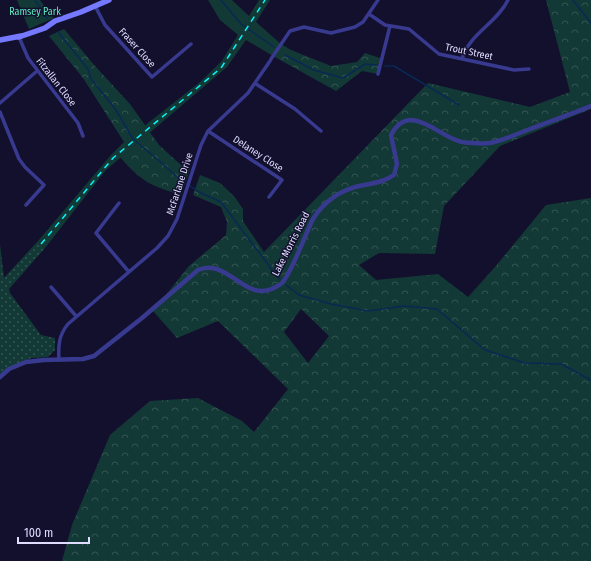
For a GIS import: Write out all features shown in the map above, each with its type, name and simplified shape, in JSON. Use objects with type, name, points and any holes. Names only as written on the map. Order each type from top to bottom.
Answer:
[{"type":"main road","points":[[0,40],[19,37],[44,28],[55,21],[109,0]]},
{"type":"street","name":"McFarlane Drive","points":[[60,360],[58,347],[62,331],[76,316],[158,248],[168,236],[178,219],[204,138],[208,131],[256,84],[286,35],[295,29],[308,28],[331,33],[355,27],[363,22],[378,0]]},
{"type":"street","points":[[462,59],[466,47],[499,14],[508,0]]},
{"type":"street","name":"Fraser Close","points":[[95,6],[105,25],[152,77],[191,44]]},
{"type":"street","name":"Trout Street","points":[[369,14],[390,26],[405,28],[437,53],[514,70],[529,69]]},
{"type":"street","points":[[378,74],[390,26]]},
{"type":"street","name":"Fitzallan Close","points":[[19,37],[25,52],[37,71],[78,123],[83,136]]},
{"type":"street","points":[[0,103],[37,71]]},
{"type":"street","points":[[256,84],[295,109],[321,131]]},
{"type":"street","name":"Lake Morris Road","points":[[0,376],[13,367],[26,362],[83,359],[94,356],[142,318],[198,270],[204,267],[218,268],[245,285],[261,291],[270,290],[282,284],[318,210],[331,198],[344,191],[380,182],[394,175],[397,164],[391,135],[398,124],[413,120],[426,123],[448,137],[462,142],[488,143],[591,106]]},
{"type":"street","points":[[0,112],[19,159],[25,167],[44,185],[26,205]]},
{"type":"street","name":"Delaney Close","points":[[208,131],[282,180],[269,196]]},
{"type":"street","points":[[120,203],[96,233],[129,272]]},
{"type":"street","points":[[52,287],[76,316]]},
{"type":"green space","name":"Ramsey Park","points":[[17,0],[40,0],[54,18],[29,29]]},
{"type":"green space","points":[[208,0],[232,0],[249,16],[259,0],[270,0],[256,22],[281,44],[273,56],[246,40],[227,67],[106,170],[45,248],[38,241],[111,155],[124,142],[200,82],[221,62],[238,35],[220,20]]},
{"type":"green space","points":[[546,0],[591,0],[591,109],[500,146],[444,206],[435,254],[379,253],[359,265],[376,280],[438,274],[468,297],[546,205],[591,198],[591,561],[62,561],[72,525],[110,435],[150,401],[198,398],[242,421],[254,432],[288,389],[218,321],[177,338],[153,311],[189,266],[226,235],[227,222],[221,207],[193,195],[200,175],[220,183],[234,196],[243,209],[243,221],[264,252],[428,83],[530,107],[570,92]],"holes":[[[301,309],[329,336],[308,363],[284,332]]]},
{"type":"green space","points":[[64,29],[130,104],[159,145],[181,165],[190,169],[181,195],[147,182],[134,172],[120,157],[124,142],[83,78],[49,36]]},
{"type":"green space","points":[[281,44],[291,50],[331,66],[357,62],[365,53],[383,59],[378,74],[362,71],[336,91],[273,56]]},
{"type":"green space","points":[[38,241],[45,248],[9,289],[10,293],[41,335],[55,338],[55,350],[48,357],[31,358],[0,374],[0,244],[4,278]]},
{"type":"waterway","points":[[35,0],[47,18]]},
{"type":"waterway","points":[[221,0],[241,24],[274,47]]},
{"type":"waterway","points":[[573,0],[591,23]]},
{"type":"waterway","points":[[58,32],[88,69],[91,79],[116,110],[133,139],[177,177],[199,192],[221,202],[279,279]]},
{"type":"waterway","points":[[285,55],[314,70],[343,78],[365,64],[377,65]]},
{"type":"waterway","points":[[385,66],[394,66],[459,105]]},
{"type":"waterway","points":[[286,285],[299,295],[331,304],[368,311],[404,306],[437,309],[485,350],[525,363],[561,364],[591,380]]},
{"type":"railway","points":[[41,244],[113,158],[221,68],[265,0]]}]
